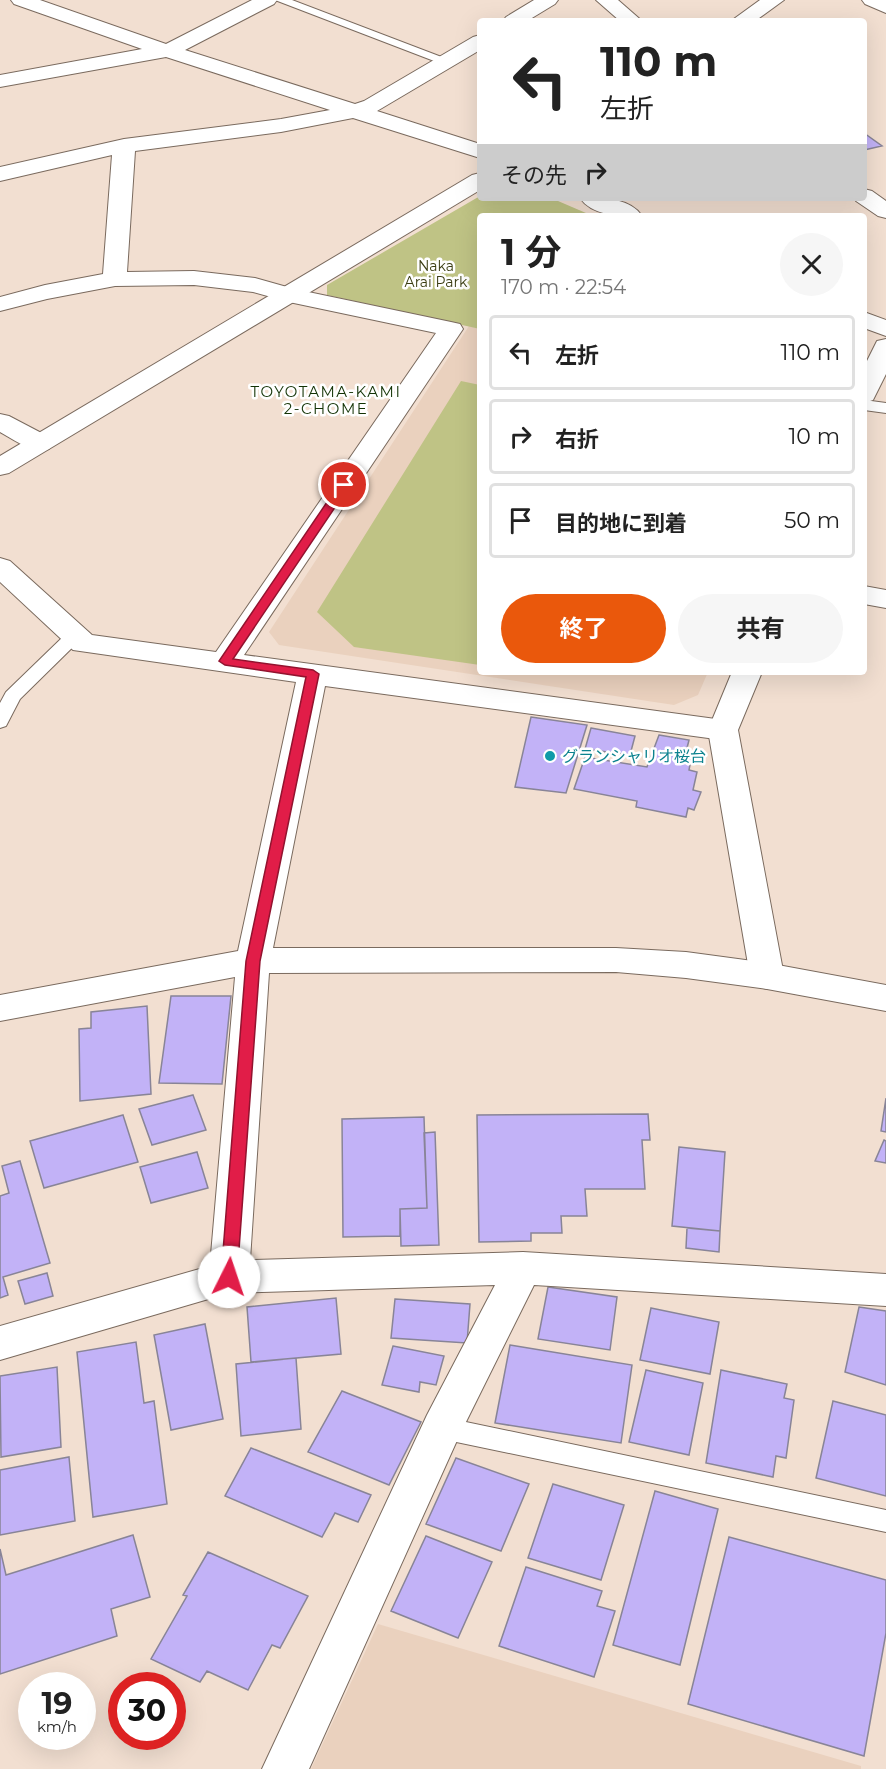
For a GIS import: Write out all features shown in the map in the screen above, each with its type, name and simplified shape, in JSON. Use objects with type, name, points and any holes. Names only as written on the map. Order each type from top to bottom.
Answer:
[{"type":"street","points":[[21,0],[167,51],[477,150]]},
{"type":"street","points":[[0,81],[167,51],[267,0]]},
{"type":"street","points":[[518,18],[548,0]]},
{"type":"street","points":[[606,0],[628,18]]},
{"type":"street","points":[[746,18],[774,0]]},
{"type":"street","points":[[872,0],[886,7]]},
{"type":"street","points":[[73,17],[93,6]]},
{"type":"street","points":[[0,174],[124,146],[356,111],[372,106],[477,43]]},
{"type":"street","points":[[115,279],[124,146]]},
{"type":"street","points":[[0,467],[477,182]]},
{"type":"street","points":[[867,198],[886,211]]},
{"type":"street","points":[[598,201],[624,213]]},
{"type":"street","points":[[0,304],[45,292],[115,279],[194,278],[255,285],[289,295],[451,329],[225,661]]},
{"type":"street","points":[[867,323],[885,345],[867,388]]},
{"type":"street","points":[[0,422],[40,443]]},
{"type":"street","points":[[0,567],[83,644],[225,661],[723,730]]},
{"type":"street","points":[[867,596],[886,599]]},
{"type":"street","points":[[229,1277],[253,961],[313,674]]},
{"type":"street","points":[[746,675],[723,730],[767,976]]},
{"type":"street","points":[[0,1008],[253,961],[616,960],[686,965],[767,976],[886,998]]},
{"type":"street","points":[[285,1769],[442,1428],[523,1268]]},
{"type":"street","points":[[0,1343],[229,1277],[523,1268],[886,1290]]},
{"type":"lane","points":[[281,0],[446,61]]},
{"type":"lane","points":[[867,405],[886,408]]},
{"type":"lane","points":[[0,723],[12,696],[73,637]]},
{"type":"lane","points":[[442,1428],[886,1521]]},
{"type":"shaded area","points":[[469,326],[477,328],[477,675],[707,675],[698,695],[674,705],[279,645],[269,632]]},
{"type":"shaded area","points":[[378,1624],[861,1766],[861,1769],[311,1769]]},
{"type":"green space","name":"Naka Arai Park","points":[[477,198],[477,201],[558,201],[586,213],[477,213],[477,328],[327,295],[327,285]]},
{"type":"green space","points":[[461,381],[477,384],[477,665],[354,647],[317,612]]},
{"type":"building","points":[[867,135],[882,146],[867,149]]},
{"type":"building","name":"グランシャリオ桜台","points":[[531,717],[587,725],[566,793],[515,787]]},
{"type":"building","points":[[591,728],[635,736],[630,755],[585,749]]},
{"type":"building","points":[[659,735],[689,740],[686,752],[692,754],[689,770],[697,772],[693,790],[701,792],[694,810],[688,808],[686,817],[636,807],[637,801],[574,789],[585,757],[647,767]]},
{"type":"building","points":[[171,996],[231,996],[222,1084],[159,1083]]},
{"type":"building","points":[[147,1006],[151,1094],[80,1101],[79,1029],[91,1028],[91,1012]]},
{"type":"building","points":[[193,1095],[206,1130],[152,1145],[139,1109]]},
{"type":"building","points":[[886,1098],[886,1132],[881,1131]]},
{"type":"building","points":[[648,1114],[650,1140],[642,1140],[645,1189],[585,1189],[587,1216],[561,1216],[562,1233],[531,1233],[531,1241],[479,1242],[477,1115]]},
{"type":"building","points":[[123,1115],[138,1162],[44,1188],[30,1141]]},
{"type":"building","points":[[424,1117],[427,1208],[400,1209],[400,1236],[343,1237],[342,1119]]},
{"type":"building","points":[[435,1132],[439,1245],[401,1246],[400,1209],[427,1208],[424,1133]]},
{"type":"building","points":[[884,1140],[886,1141],[886,1163],[875,1161]]},
{"type":"building","points":[[679,1147],[725,1152],[720,1231],[672,1226]]},
{"type":"building","points":[[197,1152],[208,1188],[151,1203],[140,1167]]},
{"type":"building","points":[[20,1161],[50,1263],[3,1277],[8,1295],[0,1298],[0,1196],[9,1193],[2,1166]]},
{"type":"building","points":[[687,1228],[720,1231],[719,1252],[686,1248]]},
{"type":"building","points":[[47,1273],[53,1296],[25,1304],[18,1281]]},
{"type":"building","points":[[548,1287],[617,1297],[610,1350],[538,1339]]},
{"type":"building","points":[[336,1298],[341,1354],[251,1362],[247,1307]]},
{"type":"building","points":[[395,1299],[470,1304],[467,1343],[391,1338]]},
{"type":"building","points":[[859,1307],[886,1311],[886,1385],[845,1372]]},
{"type":"building","points":[[651,1308],[719,1322],[710,1374],[640,1360]]},
{"type":"building","points":[[205,1324],[223,1419],[171,1430],[154,1335]]},
{"type":"building","points":[[136,1342],[144,1403],[154,1401],[167,1504],[93,1517],[77,1352]]},
{"type":"building","points":[[510,1345],[632,1365],[621,1443],[495,1423]]},
{"type":"building","points":[[393,1346],[444,1356],[436,1385],[420,1382],[419,1392],[382,1385]]},
{"type":"building","points":[[296,1358],[301,1429],[241,1436],[236,1364]]},
{"type":"building","points":[[57,1367],[61,1447],[1,1457],[0,1376]]},
{"type":"building","points":[[646,1370],[703,1383],[689,1455],[629,1442]]},
{"type":"building","points":[[721,1370],[787,1384],[784,1398],[794,1400],[786,1458],[776,1456],[773,1477],[706,1463]]},
{"type":"building","points":[[342,1391],[421,1422],[389,1485],[308,1452]]},
{"type":"building","points":[[833,1401],[886,1415],[886,1496],[816,1478]]},
{"type":"building","points":[[251,1448],[371,1495],[358,1522],[335,1513],[322,1537],[225,1496]]},
{"type":"building","points":[[69,1457],[75,1521],[0,1535],[0,1470]]},
{"type":"building","points":[[456,1458],[529,1484],[501,1551],[426,1524]]},
{"type":"building","points":[[553,1484],[624,1505],[601,1580],[528,1558]]},
{"type":"building","points":[[655,1491],[718,1509],[680,1665],[613,1645]]},
{"type":"building","points":[[133,1535],[150,1597],[111,1609],[117,1636],[0,1674],[0,1549],[6,1575]]},
{"type":"building","points":[[426,1536],[492,1562],[458,1638],[391,1611]]},
{"type":"building","points":[[729,1537],[886,1580],[886,1633],[864,1756],[688,1704]]},
{"type":"building","points":[[208,1552],[308,1596],[280,1648],[272,1645],[248,1690],[207,1671],[200,1682],[186,1675],[186,1672],[179,1672],[151,1659],[187,1596],[183,1595]]},
{"type":"building","points":[[526,1567],[602,1591],[597,1606],[615,1611],[594,1677],[499,1646]]},
{"type":"place","name":"グランシャリオ桜台","points":[[550,756]]},
{"type":"district","name":"TOYOTAMA-KAMI 2-CHOME","points":[[326,400]]},
{"type":"route","points":[[229,1277],[253,961],[313,674],[225,661],[344,485]]}]
